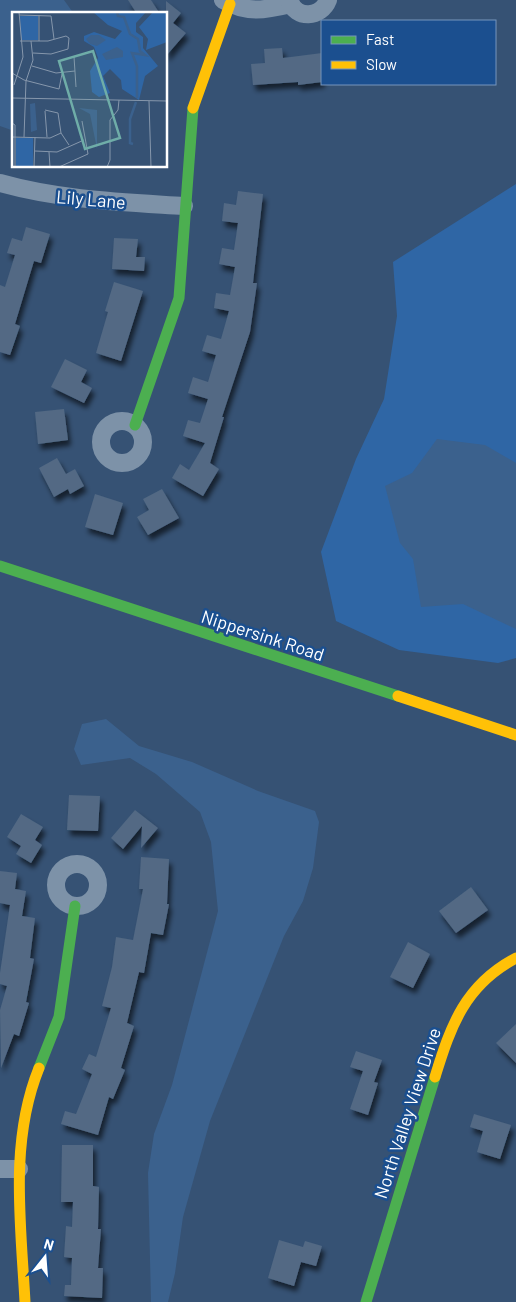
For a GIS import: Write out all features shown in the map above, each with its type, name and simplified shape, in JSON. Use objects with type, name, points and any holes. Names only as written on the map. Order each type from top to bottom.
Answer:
[{"type":"street","points":[[135,425],[179,298],[184,206],[193,107],[227,2],[260,12],[290,2],[301,13],[314,14],[325,7],[328,0]]},
{"type":"street","name":"Lily Lane","points":[[0,183],[58,196],[184,206]]},
{"type":"street","name":"Nippersink Road","points":[[0,566],[516,735]]},
{"type":"street","points":[[26,1302],[19,1168],[21,1132],[29,1092],[59,1017],[75,906]]},
{"type":"street","name":"North Valley View Drive","points":[[366,1302],[445,1045],[457,1012],[470,991],[490,971],[516,958]]},
{"type":"street","points":[[0,1169],[19,1168]]},
{"type":"shaded area","points":[[0,0],[64,0],[73,12],[12,12],[12,130],[0,126]]},
{"type":"shaded area","points":[[516,184],[516,658],[498,663],[399,650],[336,621],[321,552],[356,459],[384,399],[397,316],[393,262]]},
{"type":"shaded area","points":[[437,439],[485,445],[516,463],[516,629],[463,604],[421,607],[413,559],[400,543],[385,486],[412,473]]},
{"type":"shaded area","points":[[106,719],[139,746],[192,762],[258,791],[315,811],[319,822],[313,868],[303,901],[284,936],[210,1121],[183,1217],[175,1273],[168,1302],[151,1302],[148,1173],[154,1134],[172,1085],[218,911],[211,842],[200,812],[156,774],[130,758],[81,765],[74,749],[82,724]]},
{"type":"building","points":[[128,0],[151,0],[159,12],[136,12]]},
{"type":"building","points":[[166,1],[181,13],[173,23],[186,33],[168,54],[168,12],[166,12]]},
{"type":"building","points":[[282,48],[283,58],[321,53],[321,82],[298,85],[298,82],[253,85],[251,64],[265,63],[264,49]]},
{"type":"building","points":[[238,191],[263,194],[253,283],[257,283],[250,332],[222,417],[224,417],[210,463],[219,469],[203,496],[172,478],[180,464],[189,470],[205,443],[183,436],[188,420],[200,423],[208,399],[188,393],[193,377],[208,382],[216,355],[202,351],[207,335],[221,339],[229,311],[214,308],[216,293],[230,295],[235,267],[219,264],[222,248],[234,250],[238,223],[222,221],[224,203],[236,205]]},
{"type":"building","points":[[26,227],[50,234],[41,263],[34,261],[15,324],[20,326],[10,355],[0,352],[0,285],[5,287],[15,255],[7,253],[12,238],[22,241]]},
{"type":"building","points":[[114,238],[138,239],[136,257],[145,257],[144,271],[112,269]]},
{"type":"building","points":[[114,282],[143,291],[121,361],[96,353],[108,312],[105,311]]},
{"type":"building","points":[[65,359],[87,370],[81,382],[92,388],[84,403],[51,387]]},
{"type":"building","points":[[64,409],[68,440],[38,444],[35,412]]},
{"type":"building","points":[[57,458],[66,474],[75,469],[84,486],[70,494],[68,489],[54,497],[39,468]]},
{"type":"building","points":[[162,489],[179,518],[148,535],[137,517],[149,510],[143,499]]},
{"type":"building","points":[[95,494],[123,503],[113,535],[85,527]]},
{"type":"building","points":[[69,795],[100,796],[98,831],[67,830]]},
{"type":"building","points":[[135,810],[158,828],[141,848],[142,826],[123,849],[111,838]]},
{"type":"building","points":[[21,814],[43,827],[35,840],[42,845],[31,863],[16,854],[21,846],[7,837]]},
{"type":"building","points":[[141,857],[169,859],[167,904],[169,904],[163,935],[151,933],[144,973],[139,972],[127,1023],[134,1026],[121,1068],[125,1070],[113,1099],[109,1097],[98,1135],[61,1124],[65,1111],[76,1114],[92,1074],[82,1069],[89,1054],[96,1057],[111,1008],[102,1006],[112,967],[116,937],[133,940],[143,889],[139,889]]},
{"type":"building","points":[[0,871],[17,873],[15,889],[26,891],[22,916],[35,918],[30,958],[34,959],[26,1002],[29,1003],[19,1036],[14,1034],[1,1068],[0,1010],[7,986],[0,984],[0,973],[10,905],[0,903]]},
{"type":"building","points":[[471,887],[488,910],[456,933],[439,911]]},
{"type":"building","points":[[408,942],[430,954],[413,988],[390,977]]},
{"type":"building","points":[[516,1024],[516,1063],[496,1043]]},
{"type":"building","points":[[356,1051],[382,1060],[374,1082],[378,1083],[368,1115],[350,1109],[363,1071],[350,1067]]},
{"type":"building","points":[[474,1114],[511,1125],[500,1159],[477,1152],[483,1131],[470,1127]]},
{"type":"building","points":[[62,1145],[93,1145],[93,1186],[99,1187],[98,1229],[101,1229],[98,1268],[103,1268],[102,1298],[64,1296],[65,1285],[71,1285],[72,1258],[64,1257],[66,1226],[72,1227],[73,1202],[61,1202]]},
{"type":"building","points":[[279,1240],[303,1247],[305,1241],[322,1246],[316,1266],[301,1262],[294,1286],[268,1278]]},
{"type":"traffic: fast","points":[[135,425],[179,298],[193,108]]},
{"type":"traffic: fast","points":[[0,566],[398,696]]},
{"type":"traffic: fast","points":[[39,1068],[59,1017],[75,906]]},
{"type":"traffic: fast","points":[[366,1302],[435,1077]]},
{"type":"traffic: slow","points":[[193,108],[230,4]]},
{"type":"traffic: slow","points":[[398,696],[516,735]]},
{"type":"traffic: slow","points":[[435,1077],[447,1040],[462,1008],[484,981],[516,958]]},
{"type":"traffic: slow","points":[[25,1302],[19,1184],[20,1154],[30,1096],[39,1068]]}]
